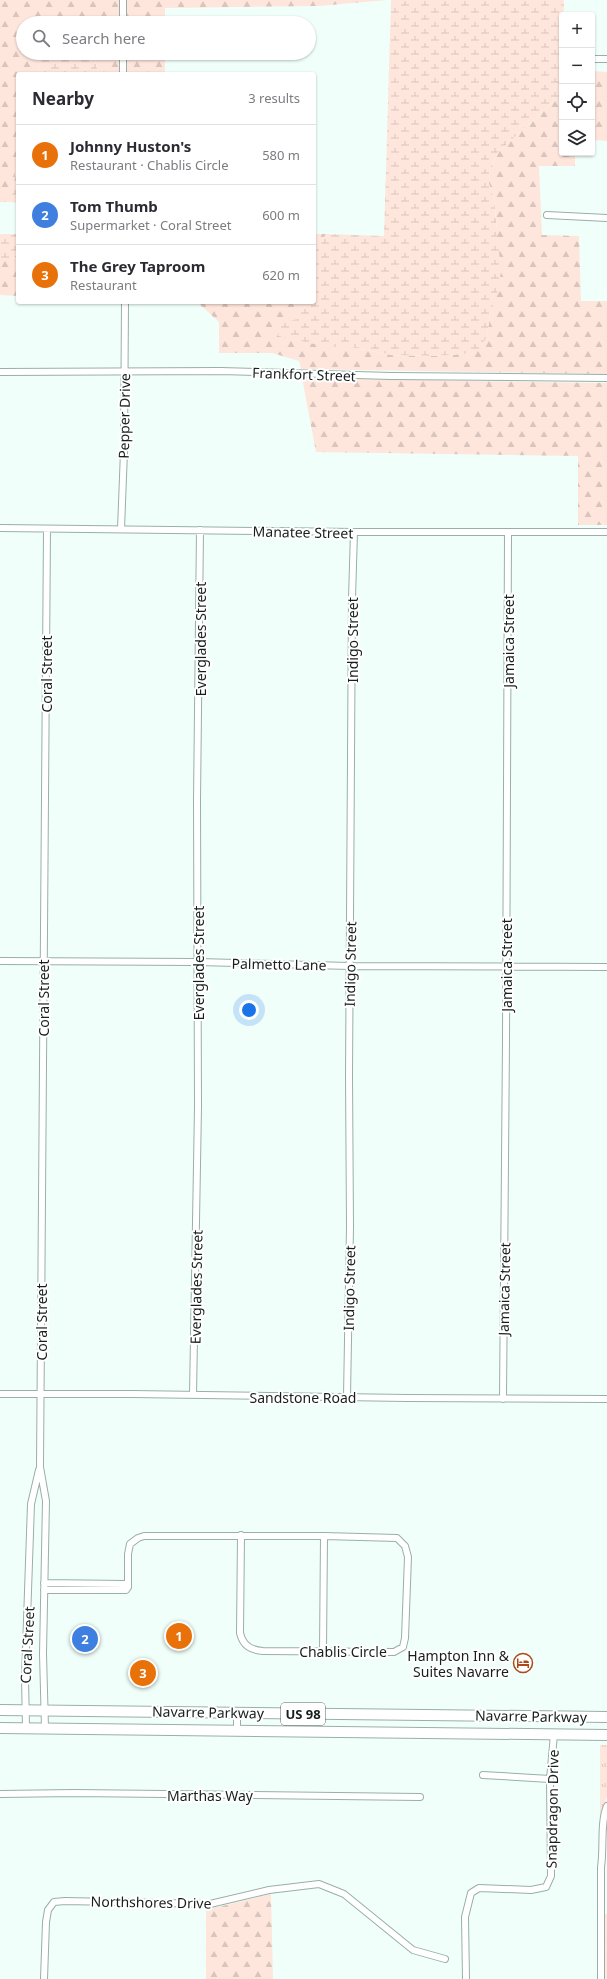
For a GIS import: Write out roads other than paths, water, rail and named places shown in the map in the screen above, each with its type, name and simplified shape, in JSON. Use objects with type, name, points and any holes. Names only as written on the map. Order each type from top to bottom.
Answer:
[{"type":"highway","name":"Navarre Parkway","points":[[0,1710],[607,1717]]},
{"type":"highway","name":"Navarre Parkway","points":[[0,1728],[607,1735]]},
{"type":"street","points":[[123,0],[123,16]]},
{"type":"street","points":[[595,59],[607,59]]},
{"type":"street","points":[[123,60],[124,72]]},
{"type":"street","points":[[547,215],[607,218]]},
{"type":"street","name":"Pepper Drive","points":[[121,530],[125,372],[125,304]]},
{"type":"street","name":"Frankfort Street","points":[[0,372],[221,371],[391,376],[607,378]]},
{"type":"street","name":"Manatee Street","points":[[0,528],[354,532],[607,532]]},
{"type":"street","name":"Coral Street","points":[[46,1728],[44,1583],[46,1501],[40,1467],[47,529]]},
{"type":"street","name":"Everglades Street","points":[[194,1395],[198,1115],[200,530]]},
{"type":"street","name":"Indigo Street","points":[[347,1397],[350,1227],[352,598],[354,532]]},
{"type":"street","name":"Jamaica Street","points":[[503,1399],[508,532]]},
{"type":"street","name":"Palmetto Lane","points":[[0,961],[198,962],[350,966],[607,966]]},
{"type":"street","name":"Sandstone Road","points":[[0,1394],[607,1399]]},
{"type":"street","name":"Coral Street","points":[[26,1728],[25,1711],[31,1504],[40,1467]]},
{"type":"street","name":"Chablis Circle","points":[[128,1587],[128,1554],[130,1544],[138,1538],[144,1536],[241,1535],[397,1538],[405,1546],[408,1557],[405,1638],[403,1647],[394,1652],[264,1651],[255,1650],[245,1644],[240,1633],[241,1535]]},
{"type":"street","points":[[323,1651],[324,1536]]},
{"type":"street","points":[[44,1583],[125,1584],[128,1587],[126,1590],[44,1590]]},
{"type":"street","points":[[236,1731],[238,1713]]},
{"type":"street","name":"Snapdragon Drive","points":[[466,1979],[465,1917],[471,1893],[479,1888],[530,1890],[546,1887],[551,1876],[550,1779],[554,1734]]},
{"type":"street","points":[[483,1776],[550,1779]]},
{"type":"street","name":"Marthas Way","points":[[0,1794],[74,1793],[420,1797]]},
{"type":"street","points":[[601,1979],[601,1867],[604,1854],[604,1812],[607,1806]]},
{"type":"street","name":"Northshores Drive","points":[[44,1979],[46,1922],[48,1910],[54,1902],[65,1900],[210,1904],[269,1890],[319,1884],[335,1889],[344,1894],[413,1950],[445,1959]]},
{"type":"place","name":"Johnny Huston's","points":[[179,1636]]},
{"type":"place","name":"Tom Thumb","points":[[85,1639]]},
{"type":"place","name":"Hampton Inn & Suites Navarre","points":[[523,1663]]},
{"type":"place","name":"The Grey Taproom","points":[[143,1673]]}]
